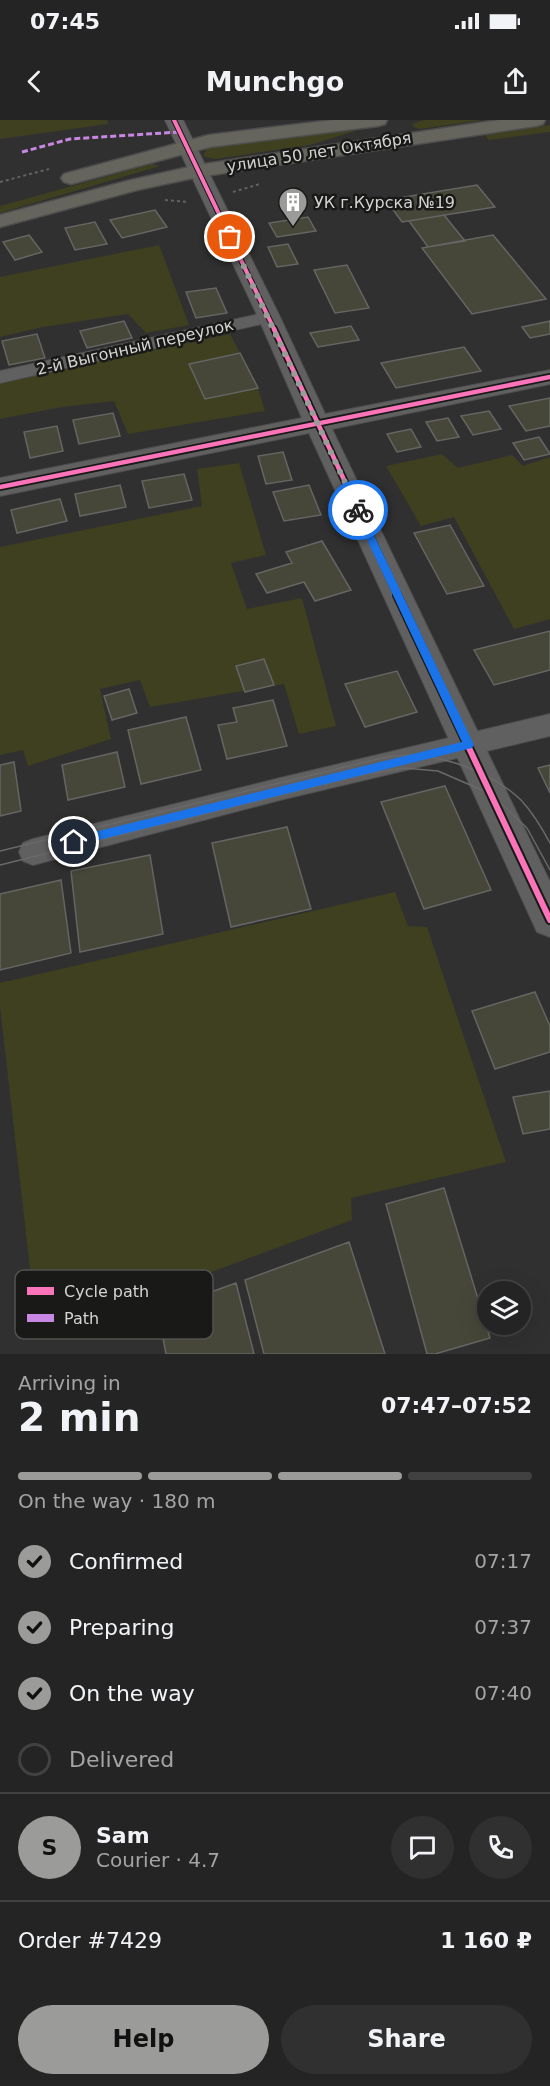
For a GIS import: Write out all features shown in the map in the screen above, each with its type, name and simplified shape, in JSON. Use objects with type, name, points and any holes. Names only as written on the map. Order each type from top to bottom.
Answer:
[{"type":"main road","name":"улица 50 лет Октября","points":[[54,183],[209,141],[378,120]]},
{"type":"main road","points":[[388,120],[382,126],[383,130],[388,134],[405,138]]},
{"type":"main road","name":"улица 50 лет Октября","points":[[0,221],[134,185],[198,171],[536,120]]},
{"type":"main road","points":[[350,123],[361,125],[371,132],[372,136],[369,141],[360,145]]},
{"type":"street","points":[[174,120],[269,317],[550,920]]},
{"type":"street","name":"2-й Выгонный переулок","points":[[0,377],[269,317]]},
{"type":"street","points":[[0,487],[550,377]]},
{"type":"street","points":[[33,852],[280,789],[550,725]]},
{"type":"green space","points":[[0,120],[107,120],[108,124],[0,139]]},
{"type":"green space","points":[[424,120],[483,120],[420,129],[412,124]]},
{"type":"green space","points":[[550,125],[550,132],[489,140],[485,135]]},
{"type":"green space","points":[[350,129],[355,131],[310,145],[216,159],[203,155],[207,149],[213,147]]},
{"type":"green space","points":[[152,164],[160,166],[0,213],[0,206]]},
{"type":"green space","points":[[159,245],[189,325],[146,333],[128,314],[43,327],[0,337],[0,277]]},
{"type":"green space","points":[[230,334],[240,353],[189,364],[205,399],[258,388],[265,411],[128,434],[114,401],[62,407],[0,419],[0,381]]},
{"type":"green space","points":[[442,454],[458,468],[512,455],[523,466],[550,457],[550,619],[514,629],[454,517],[421,526],[386,466]]},
{"type":"green space","points":[[239,463],[266,555],[231,563],[247,609],[302,598],[336,726],[299,734],[284,684],[150,707],[140,680],[100,689],[111,739],[28,766],[23,750],[0,755],[0,547],[202,506],[197,469]]},
{"type":"green space","points":[[395,892],[408,926],[427,927],[506,1162],[351,1198],[352,1220],[213,1271],[30,1270],[0,1007],[0,983]]},
{"type":"building","points":[[477,185],[495,207],[402,222],[386,200]]},
{"type":"building","points":[[155,210],[167,227],[122,238],[110,220]]},
{"type":"building","points":[[444,215],[465,241],[428,247],[409,221]]},
{"type":"building","name":"УК г.Курска №19","points":[[308,217],[316,231],[277,237],[269,223]]},
{"type":"building","points":[[95,222],[107,244],[75,250],[65,228]]},
{"type":"building","points":[[29,235],[42,252],[15,260],[3,242]]},
{"type":"building","points":[[493,235],[546,299],[472,314],[422,248]]},
{"type":"building","points":[[288,244],[298,264],[277,267],[268,247]]},
{"type":"building","points":[[347,265],[369,308],[335,313],[314,270]]},
{"type":"building","points":[[216,288],[227,313],[196,318],[186,292]]},
{"type":"building","points":[[124,321],[132,338],[87,348],[80,331]]},
{"type":"building","points":[[550,321],[550,334],[530,338],[522,327]]},
{"type":"building","points":[[351,326],[359,340],[318,347],[310,333]]},
{"type":"building","points":[[37,334],[45,358],[9,365],[2,341]]},
{"type":"building","points":[[464,347],[481,371],[396,388],[381,363]]},
{"type":"building","points":[[240,353],[258,388],[205,399],[189,364]]},
{"type":"building","points":[[550,398],[550,426],[526,431],[509,406]]},
{"type":"building","points":[[489,411],[501,429],[473,435],[461,416]]},
{"type":"building","points":[[113,413],[120,436],[79,444],[73,420]]},
{"type":"building","points":[[448,418],[459,437],[437,441],[426,422]]},
{"type":"building","points":[[57,426],[63,451],[30,458],[24,432]]},
{"type":"building","points":[[411,429],[421,447],[397,452],[387,434]]},
{"type":"building","points":[[539,437],[550,454],[524,460],[513,443]]},
{"type":"building","points":[[283,452],[292,480],[266,484],[258,456]]},
{"type":"building","points":[[184,474],[192,500],[149,508],[142,481]]},
{"type":"building","points":[[120,485],[126,507],[80,516],[75,494]]},
{"type":"building","points":[[309,485],[321,515],[284,521],[273,492]]},
{"type":"building","points":[[60,499],[67,521],[17,533],[11,510]]},
{"type":"building","points":[[450,525],[484,586],[447,594],[414,533]]},
{"type":"building","points":[[322,541],[351,590],[315,601],[304,582],[267,593],[256,574],[292,563],[286,552]]},
{"type":"building","points":[[550,631],[550,670],[494,685],[474,650]]},
{"type":"building","points":[[264,659],[274,685],[245,692],[236,666]]},
{"type":"building","points":[[397,671],[417,712],[365,727],[345,684]]},
{"type":"building","points":[[129,689],[137,713],[112,720],[104,696]]},
{"type":"building","points":[[273,700],[287,746],[227,759],[218,725],[237,722],[233,708]]},
{"type":"building","points":[[186,717],[201,770],[141,784],[128,730]]},
{"type":"building","points":[[117,752],[125,787],[68,800],[62,765]]},
{"type":"building","points":[[14,762],[21,811],[0,816],[0,765]]},
{"type":"building","points":[[550,765],[550,793],[538,768]]},
{"type":"building","points":[[445,786],[491,890],[424,909],[381,802]]},
{"type":"building","points":[[287,827],[311,909],[231,927],[212,843]]},
{"type":"building","points":[[150,855],[163,934],[80,952],[71,871]]},
{"type":"building","points":[[61,880],[71,953],[0,970],[0,894]]},
{"type":"building","points":[[535,992],[550,1026],[550,1052],[495,1069],[472,1011]]},
{"type":"building","points":[[550,1091],[550,1129],[523,1134],[513,1097]]},
{"type":"building","points":[[444,1188],[477,1296],[477,1335],[489,1335],[490,1338],[435,1354],[427,1354],[386,1204]]},
{"type":"building","points":[[349,1242],[385,1354],[264,1354],[245,1280]]},
{"type":"building","points":[[236,1283],[254,1354],[166,1354],[163,1339],[213,1339],[213,1291]]},
{"type":"tram line","points":[[0,851],[382,758],[400,756],[437,758],[456,763],[491,779],[521,800],[550,843]]},
{"type":"tram line","points":[[0,865],[361,775],[404,768],[438,771],[491,794],[527,828],[550,870]]},
{"type":"marked path","points":[[22,152],[70,139],[179,132]]},
{"type":"cycle path","points":[[174,120],[269,317],[550,920]]},
{"type":"cycle path","points":[[0,487],[550,377]]},
{"type":"way so far","points":[[230,237],[358,510]]},
{"type":"place","name":"УК г.Курска №19","points":[[293,228]]},
{"type":"route","points":[[74,842],[280,789],[469,745],[358,510]]}]
